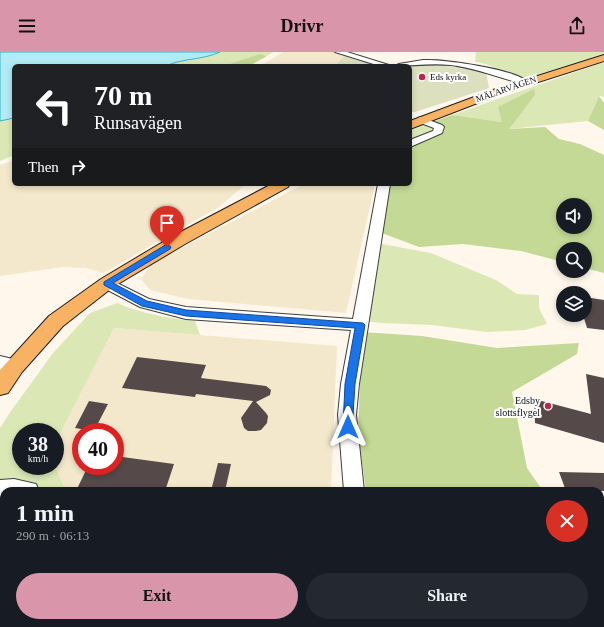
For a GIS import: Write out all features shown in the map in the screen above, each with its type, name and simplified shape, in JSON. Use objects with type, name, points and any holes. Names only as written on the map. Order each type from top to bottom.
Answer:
[{"type":"main road","name":"MÄLARVÄGEN","points":[[412,125],[524,82],[601,60]]},
{"type":"main road","points":[[0,386],[7,365],[56,321],[107,284],[179,240],[279,186]]},
{"type":"street","points":[[339,52],[381,64]]},
{"type":"street","points":[[412,64],[427,62],[444,63],[489,71],[524,82]]},
{"type":"street","points":[[412,143],[437,133],[439,127],[422,120]]},
{"type":"street","points":[[354,487],[347,415],[350,384],[384,186]]},
{"type":"street","points":[[107,284],[145,303],[186,313],[360,325]]},
{"type":"shaded area","points":[[283,52],[333,52],[345,55],[337,64],[263,64]]},
{"type":"shaded area","points":[[12,161],[12,186],[244,186],[219,207],[103,273],[85,268],[63,267],[0,276],[0,165]]},
{"type":"shaded area","points":[[300,186],[375,186],[346,313],[188,299],[150,290],[141,279],[151,264]]},
{"type":"shaded area","points":[[114,328],[337,346],[331,487],[64,487],[59,475],[64,475],[64,426]]},
{"type":"green space","points":[[220,52],[273,52],[267,56],[260,54],[251,60],[240,64],[171,64],[213,55]]},
{"type":"green space","points":[[476,52],[604,52],[604,55],[526,79],[513,76],[482,63],[475,62]]},
{"type":"green space","points":[[260,54],[267,56],[253,64],[230,64]]},
{"type":"green space","points":[[345,55],[375,63],[374,64],[337,64]]},
{"type":"green space","points":[[604,63],[604,97],[599,96],[588,121],[508,129],[502,122],[452,115]]},
{"type":"green space","points":[[433,64],[486,72],[489,88],[412,112],[412,66]]},
{"type":"green space","points":[[534,89],[535,95],[509,129],[545,127],[559,139],[580,144],[604,155],[604,273],[592,270],[592,242],[556,242],[556,260],[521,251],[463,244],[419,247],[379,232],[388,186],[412,186],[412,146],[439,133],[444,127],[432,122],[452,115],[502,122],[498,107]]},
{"type":"green space","points":[[599,96],[604,103],[604,130],[588,121]]},
{"type":"green space","points":[[12,118],[12,156],[0,161],[0,121]]},
{"type":"green space","points":[[424,125],[433,128],[432,131],[412,140],[412,130]]},
{"type":"green space","points":[[382,244],[431,253],[496,280],[517,294],[539,295],[539,308],[547,324],[525,330],[487,332],[432,325],[363,321],[378,245]]},
{"type":"green space","points":[[117,303],[146,313],[195,321],[200,335],[114,328],[64,426],[64,423],[12,423],[12,475],[59,475],[64,487],[38,487],[29,482],[23,481],[0,482],[0,428],[53,353],[90,313]]},
{"type":"green space","points":[[362,332],[422,336],[497,348],[579,343],[577,354],[512,392],[527,468],[540,487],[365,487],[358,433]]},
{"type":"water","points":[[0,52],[220,52],[213,55],[171,64],[12,64],[12,118],[0,121]]},
{"type":"building","points":[[592,298],[604,300],[604,330],[587,328],[585,322],[592,322]]},
{"type":"building","points":[[137,357],[206,365],[201,378],[266,386],[271,390],[270,395],[256,402],[268,416],[267,423],[261,430],[248,431],[244,428],[241,418],[253,401],[196,394],[195,397],[122,388]]},
{"type":"building","name":"Edsby slottsflygel","points":[[586,374],[604,378],[604,443],[535,423],[534,399],[591,414]]},
{"type":"building","points":[[89,401],[108,404],[98,423],[78,423]]},
{"type":"building","points":[[124,457],[174,464],[166,487],[78,487],[84,475],[124,475]]},
{"type":"building","points":[[218,463],[231,464],[226,487],[212,487]]},
{"type":"building","points":[[559,472],[604,473],[604,487],[565,487]]},
{"type":"place","name":"Eds kyrka","points":[[422,77]]},
{"type":"place","name":"Edsby slottsflygel","points":[[548,406]]},
{"type":"route","points":[[167,247],[107,284],[136,300],[159,308],[186,313],[313,323],[360,325],[350,384],[347,415],[348,427]]}]
